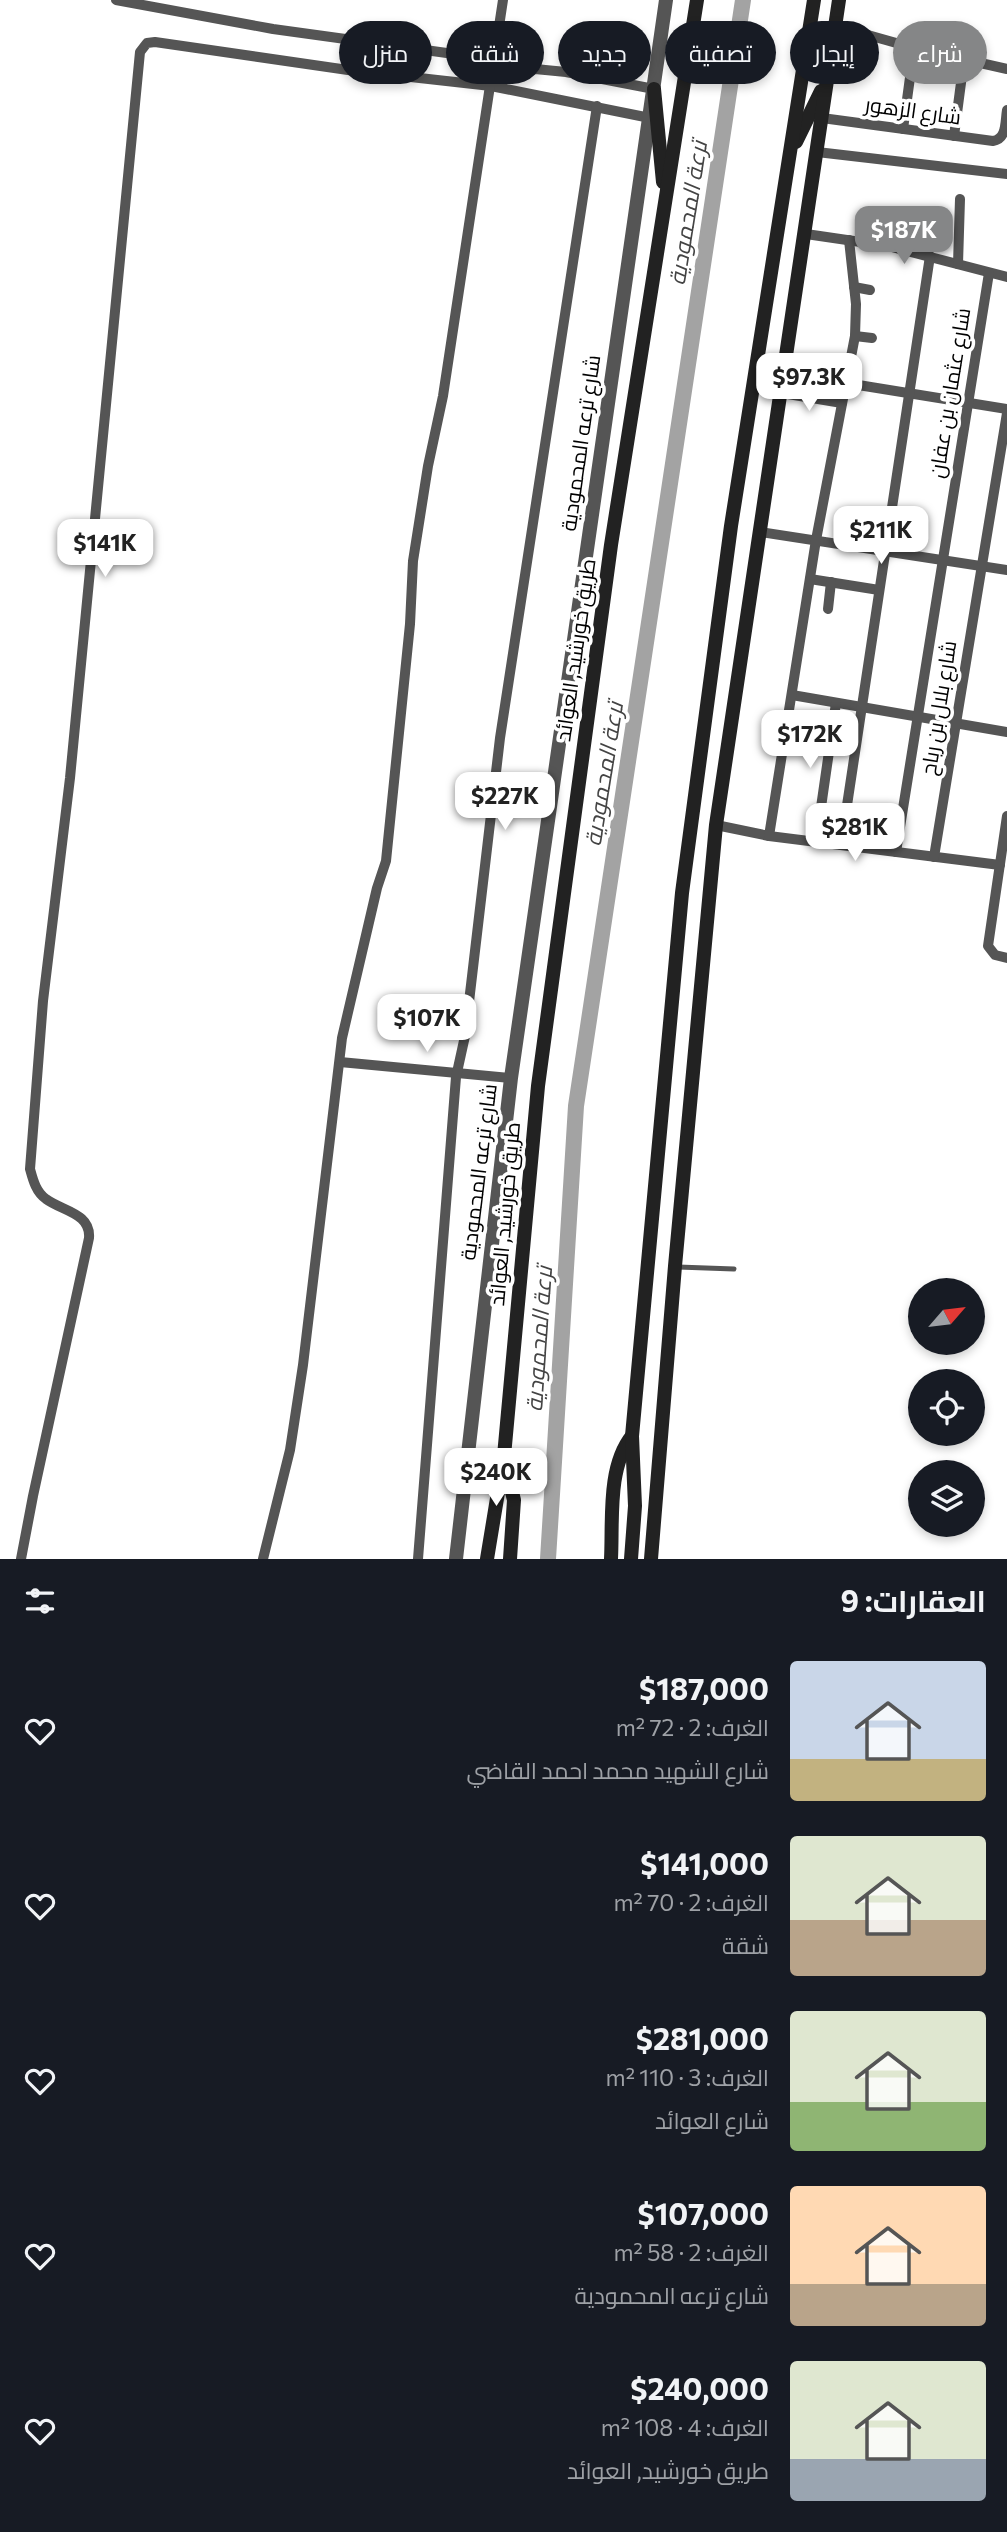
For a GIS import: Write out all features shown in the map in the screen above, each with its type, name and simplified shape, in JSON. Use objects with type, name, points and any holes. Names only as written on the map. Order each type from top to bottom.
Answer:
[{"type":"main road","name":"طريق خورشيد, العوائد","points":[[487,1559],[504,1456],[540,1072],[611,545],[697,0]]},
{"type":"main road","points":[[631,1559],[635,1506],[632,1436],[683,880],[729,539],[814,0]]},
{"type":"main road","points":[[836,21],[839,0]]},
{"type":"main road","points":[[789,156],[824,84]]},
{"type":"main road","points":[[651,1559],[716,825],[827,84]]},
{"type":"main road","points":[[654,89],[665,204]]},
{"type":"main road","points":[[611,1559],[615,1470],[620,1452],[632,1436]]},
{"type":"main road","points":[[504,1456],[514,1500],[510,1559]]},
{"type":"street","points":[[116,0],[147,2],[273,29],[446,53]]},
{"type":"street","points":[[500,21],[503,0]]},
{"type":"street","name":"شارع ترعه المحمودية","points":[[456,1559],[511,1078],[666,0]]},
{"type":"street","points":[[21,1559],[89,1238],[85,1222],[46,1199],[38,1191],[30,1169],[43,1001],[70,778],[140,52],[147,43],[155,42],[348,70],[491,86],[650,118]]},
{"type":"street","points":[[987,65],[1007,69]]},
{"type":"street","points":[[544,70],[654,89]]},
{"type":"street","points":[[903,129],[909,84]]},
{"type":"street","points":[[954,136],[961,84]]},
{"type":"street","points":[[264,1559],[294,1426],[342,1038],[377,888],[386,861],[410,624],[413,561],[443,396],[491,86]]},
{"type":"street","points":[[418,1559],[457,1072],[465,1036],[512,656],[597,106]]},
{"type":"street","name":"شارع الزهور","points":[[821,118],[999,140],[1003,136],[1007,110]]},
{"type":"street","points":[[817,152],[1007,174]]},
{"type":"street","points":[[958,264],[960,199]]},
{"type":"street","points":[[806,234],[888,246],[1007,277]]},
{"type":"street","points":[[769,836],[810,579],[855,335],[849,240]]},
{"type":"street","points":[[841,845],[929,256]]},
{"type":"street","name":"شارع عثمان بن عفان","points":[[897,852],[989,273]]},
{"type":"street","points":[[854,287],[870,290]]},
{"type":"street","points":[[855,335],[872,338]]},
{"type":"street","points":[[846,383],[1007,411]]},
{"type":"street","points":[[782,393],[842,403]]},
{"type":"street","name":"شارع بلال بن رباح","points":[[934,857],[1007,411]]},
{"type":"street","points":[[760,532],[1007,570]]},
{"type":"street","points":[[810,579],[879,590]]},
{"type":"street","points":[[828,609],[831,582]]},
{"type":"street","points":[[792,695],[1007,732]]},
{"type":"street","points":[[816,842],[836,703]]},
{"type":"street","points":[[1007,816],[988,946],[995,955],[1007,958]]},
{"type":"street","points":[[716,825],[769,836],[1000,865]]},
{"type":"street","points":[[340,1062],[511,1078]]},
{"type":"lane","points":[[675,1266],[734,1269]]},
{"type":"waterway","name":"ترعة المحمودية","points":[[548,1559],[576,1106],[743,0]]}]
